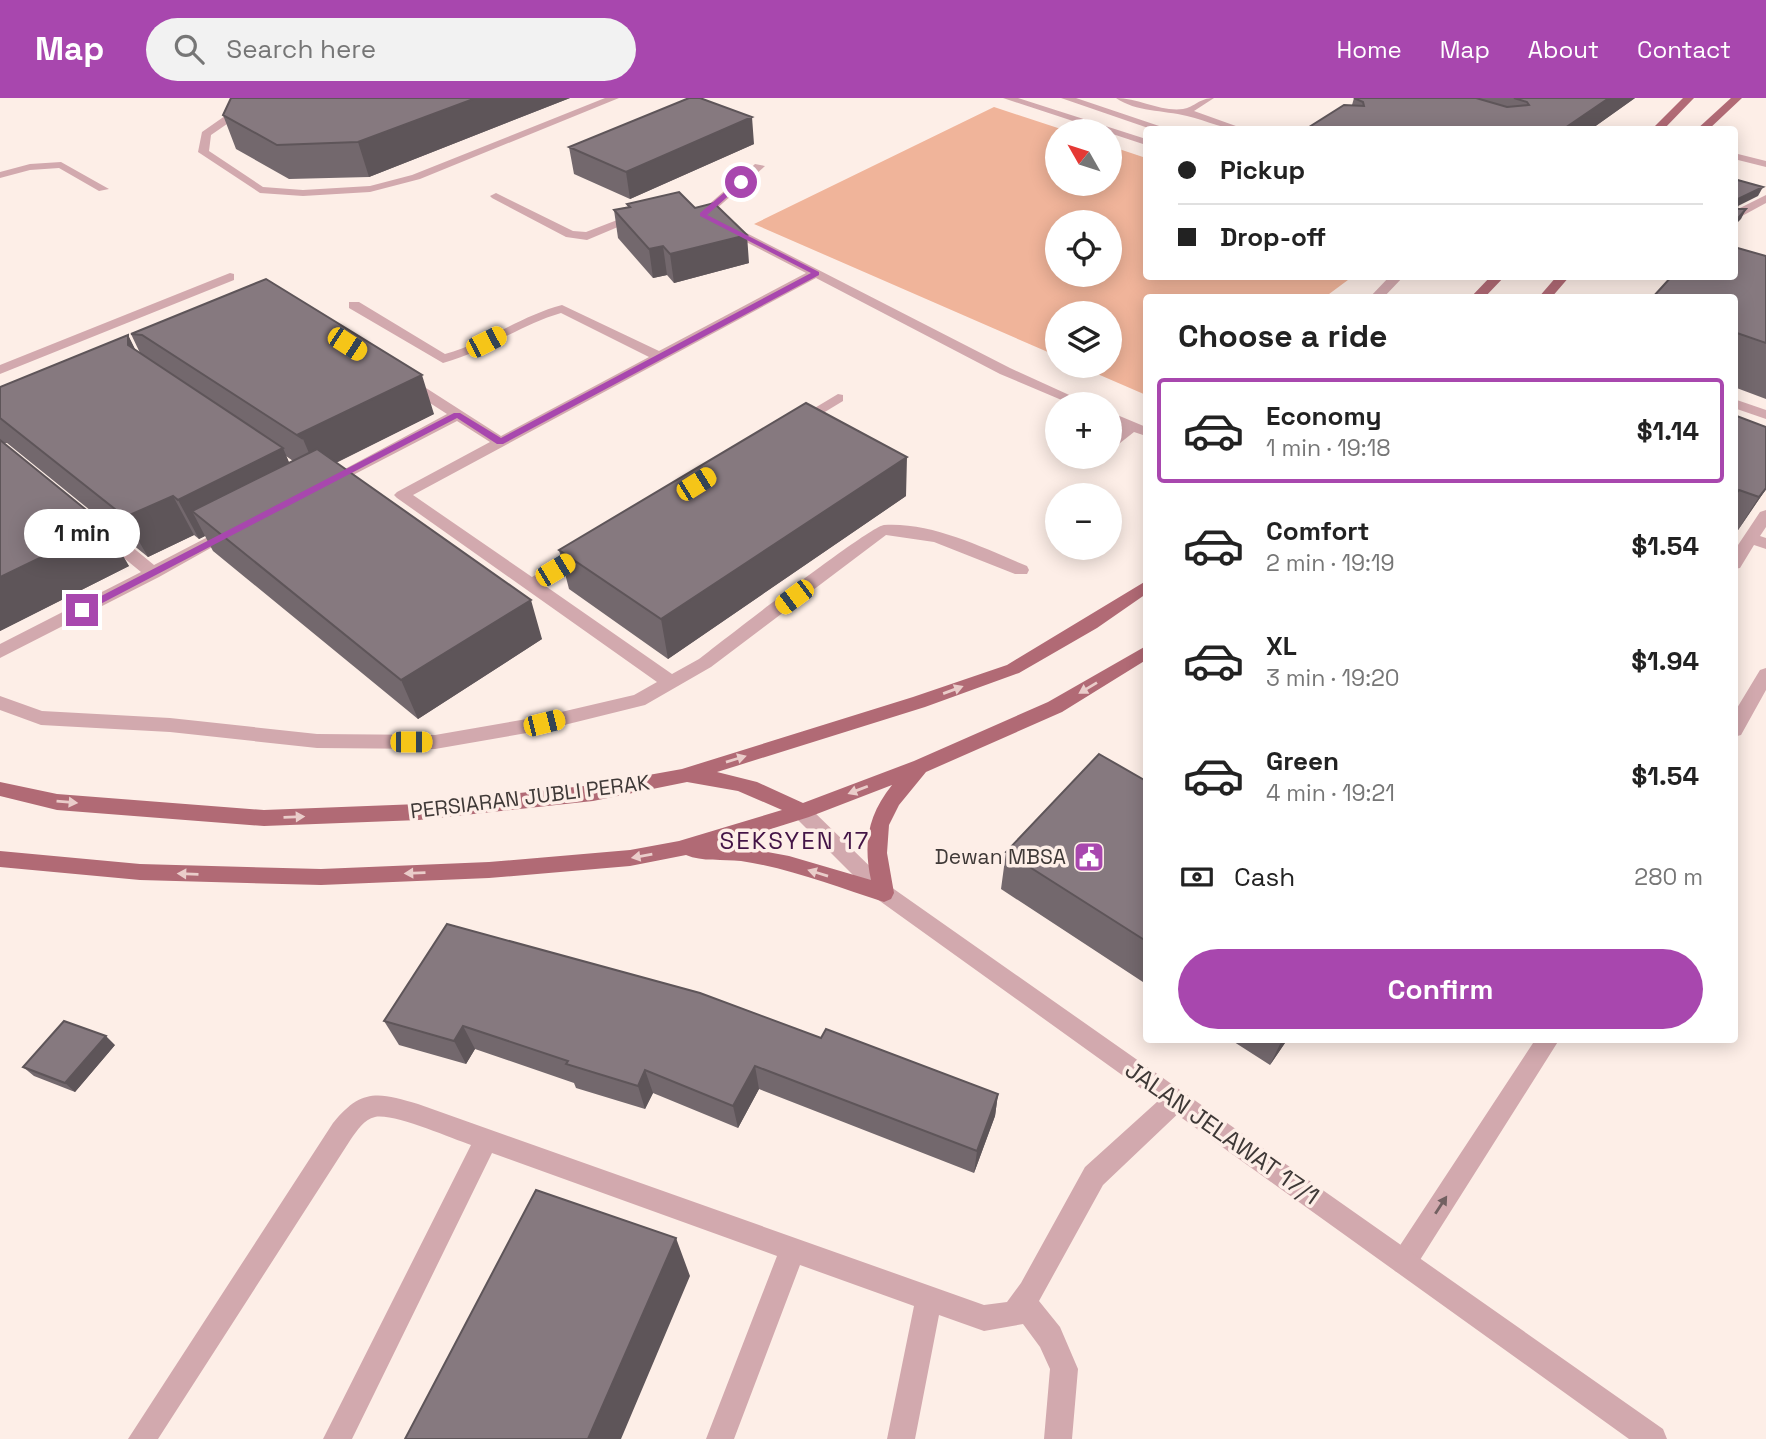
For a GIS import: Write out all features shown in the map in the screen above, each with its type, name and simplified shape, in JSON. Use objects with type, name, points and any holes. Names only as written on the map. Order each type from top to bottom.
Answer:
[{"type":"main road","points":[[1660,126],[1689,98]]},
{"type":"main road","points":[[1706,126],[1737,98]]},
{"type":"main road","points":[[1480,294],[1495,280]]},
{"type":"main road","points":[[1548,294],[1560,280]]},
{"type":"main road","name":"PERSIARAN JUBLI PERAK","points":[[0,789],[57,802],[264,818],[419,812],[593,793],[682,776],[919,702],[1013,668],[1091,624],[1143,588]]},
{"type":"main road","points":[[0,859],[140,872],[321,877],[489,870],[630,858],[679,849],[802,812],[921,765],[1055,707],[1143,654]]},
{"type":"main road","points":[[884,893],[874,853],[878,825],[887,803],[921,765]]},
{"type":"main road","points":[[682,776],[732,780],[761,790],[802,812]]},
{"type":"main road","points":[[679,849],[741,853],[789,864],[884,893]]},
{"type":"street","points":[[283,98],[225,120],[206,134],[203,152],[260,190],[303,193],[370,188],[416,177],[614,98]]},
{"type":"street","points":[[1009,98],[1143,141]]},
{"type":"street","points":[[1066,98],[1154,126]]},
{"type":"street","points":[[1121,98],[1229,126]]},
{"type":"street","points":[[1186,113],[1208,98]]},
{"type":"street","points":[[1738,157],[1766,164]]},
{"type":"street","points":[[0,175],[30,167],[61,165],[103,189]]},
{"type":"street","points":[[703,215],[760,166]]},
{"type":"street","points":[[496,196],[570,234],[587,236],[652,210]]},
{"type":"street","points":[[1738,214],[1766,198]]},
{"type":"street","points":[[685,210],[703,215],[1005,371],[1054,392]]},
{"type":"street","points":[[671,682],[402,495],[816,273]]},
{"type":"street","points":[[0,370],[230,277]]},
{"type":"street","points":[[1379,294],[1394,280]]},
{"type":"street","points":[[354,305],[443,359],[462,354],[535,318],[562,309],[660,357]]},
{"type":"street","points":[[391,372],[500,442]]},
{"type":"street","points":[[779,434],[838,398]]},
{"type":"street","points":[[308,488],[457,415]]},
{"type":"street","points":[[1122,421],[1139,429]]},
{"type":"street","points":[[1122,437],[1139,429]]},
{"type":"street","points":[[1738,560],[1758,541],[1766,514]]},
{"type":"street","points":[[82,515],[153,573]]},
{"type":"street","points":[[0,652],[246,525]]},
{"type":"street","points":[[0,703],[41,718],[170,725],[317,741],[435,742],[544,723],[639,699],[705,663],[883,530],[938,536],[1021,570]]},
{"type":"street","points":[[532,585],[602,542]]},
{"type":"street","points":[[1738,723],[1766,674]]},
{"type":"street","name":"JALAN JELAWAT 17/1","points":[[802,812],[884,893],[1653,1439]]},
{"type":"street","points":[[1404,1262],[1546,1043]]},
{"type":"street","points":[[142,1439],[355,1112],[368,1105],[386,1106],[486,1140],[984,1318],[1014,1314],[1094,1176],[1176,1100]]},
{"type":"street","points":[[337,1439],[486,1140]]},
{"type":"street","points":[[720,1439],[793,1249]]},
{"type":"street","points":[[901,1439],[929,1298]]},
{"type":"street","points":[[1023,1301],[1050,1337],[1064,1369],[1058,1439]]},
{"type":"lane","points":[[1738,404],[1766,415]]},
{"type":"shaded area","points":[[994,107],[1045,124],[1045,196],[1122,196],[1122,150],[1143,157],[1143,280],[1348,280],[1329,294],[1143,294],[1143,394],[1107,378],[1122,378],[1122,301],[1045,301],[1045,351],[754,224]]},
{"type":"building","points":[[231,98],[476,98],[358,142],[277,145],[223,115]]},
{"type":"building","points":[[689,98],[700,98],[752,117],[626,172],[569,147]]},
{"type":"building","points":[[1354,98],[1476,98],[1507,107],[1529,105],[1514,98],[1609,98],[1568,126],[1311,126],[1344,105],[1364,106],[1363,102]]},
{"type":"building","points":[[1738,180],[1763,187],[1738,199]]},
{"type":"building","points":[[679,192],[695,208],[714,203],[747,235],[670,254],[663,246],[649,249],[614,210],[630,207],[627,204]]},
{"type":"building","points":[[1738,209],[1746,209],[1738,218]]},
{"type":"building","points":[[1738,248],[1766,256],[1766,343],[1738,333],[1738,294],[1656,294],[1668,280],[1738,280]]},
{"type":"building","points":[[266,279],[422,375],[297,435],[303,439],[142,335],[131,334]]},
{"type":"building","points":[[128,335],[128,345],[283,448],[178,500],[173,496],[125,517],[0,418],[0,387]]},
{"type":"building","points":[[806,403],[907,457],[661,619],[559,550]]},
{"type":"building","points":[[1738,416],[1766,427],[1766,488],[1759,497],[1739,490]]},
{"type":"building","points":[[0,440],[106,526],[0,577]]},
{"type":"building","points":[[317,449],[531,600],[401,680],[192,511]]},
{"type":"building","name":"Dewan MBSA","points":[[1099,754],[1143,779],[1143,939],[1006,852]]},
{"type":"building","points":[[447,924],[700,993],[821,1038],[826,1029],[998,1094],[977,1151],[755,1066],[733,1106],[645,1070],[638,1086],[566,1064],[568,1061],[463,1026],[454,1041],[384,1021]]},
{"type":"building","points":[[64,1021],[106,1036],[65,1083],[23,1067]]},
{"type":"building","points":[[536,1190],[676,1238],[588,1439],[405,1439]]},
{"type":"place","name":"Dewan MBSA","points":[[1089,857]]},
{"type":"district","name":"SEKSYEN 17","points":[[795,841]]},
{"type":"route","points":[[82,610],[457,415],[500,442],[816,273],[703,215],[741,182]]}]
